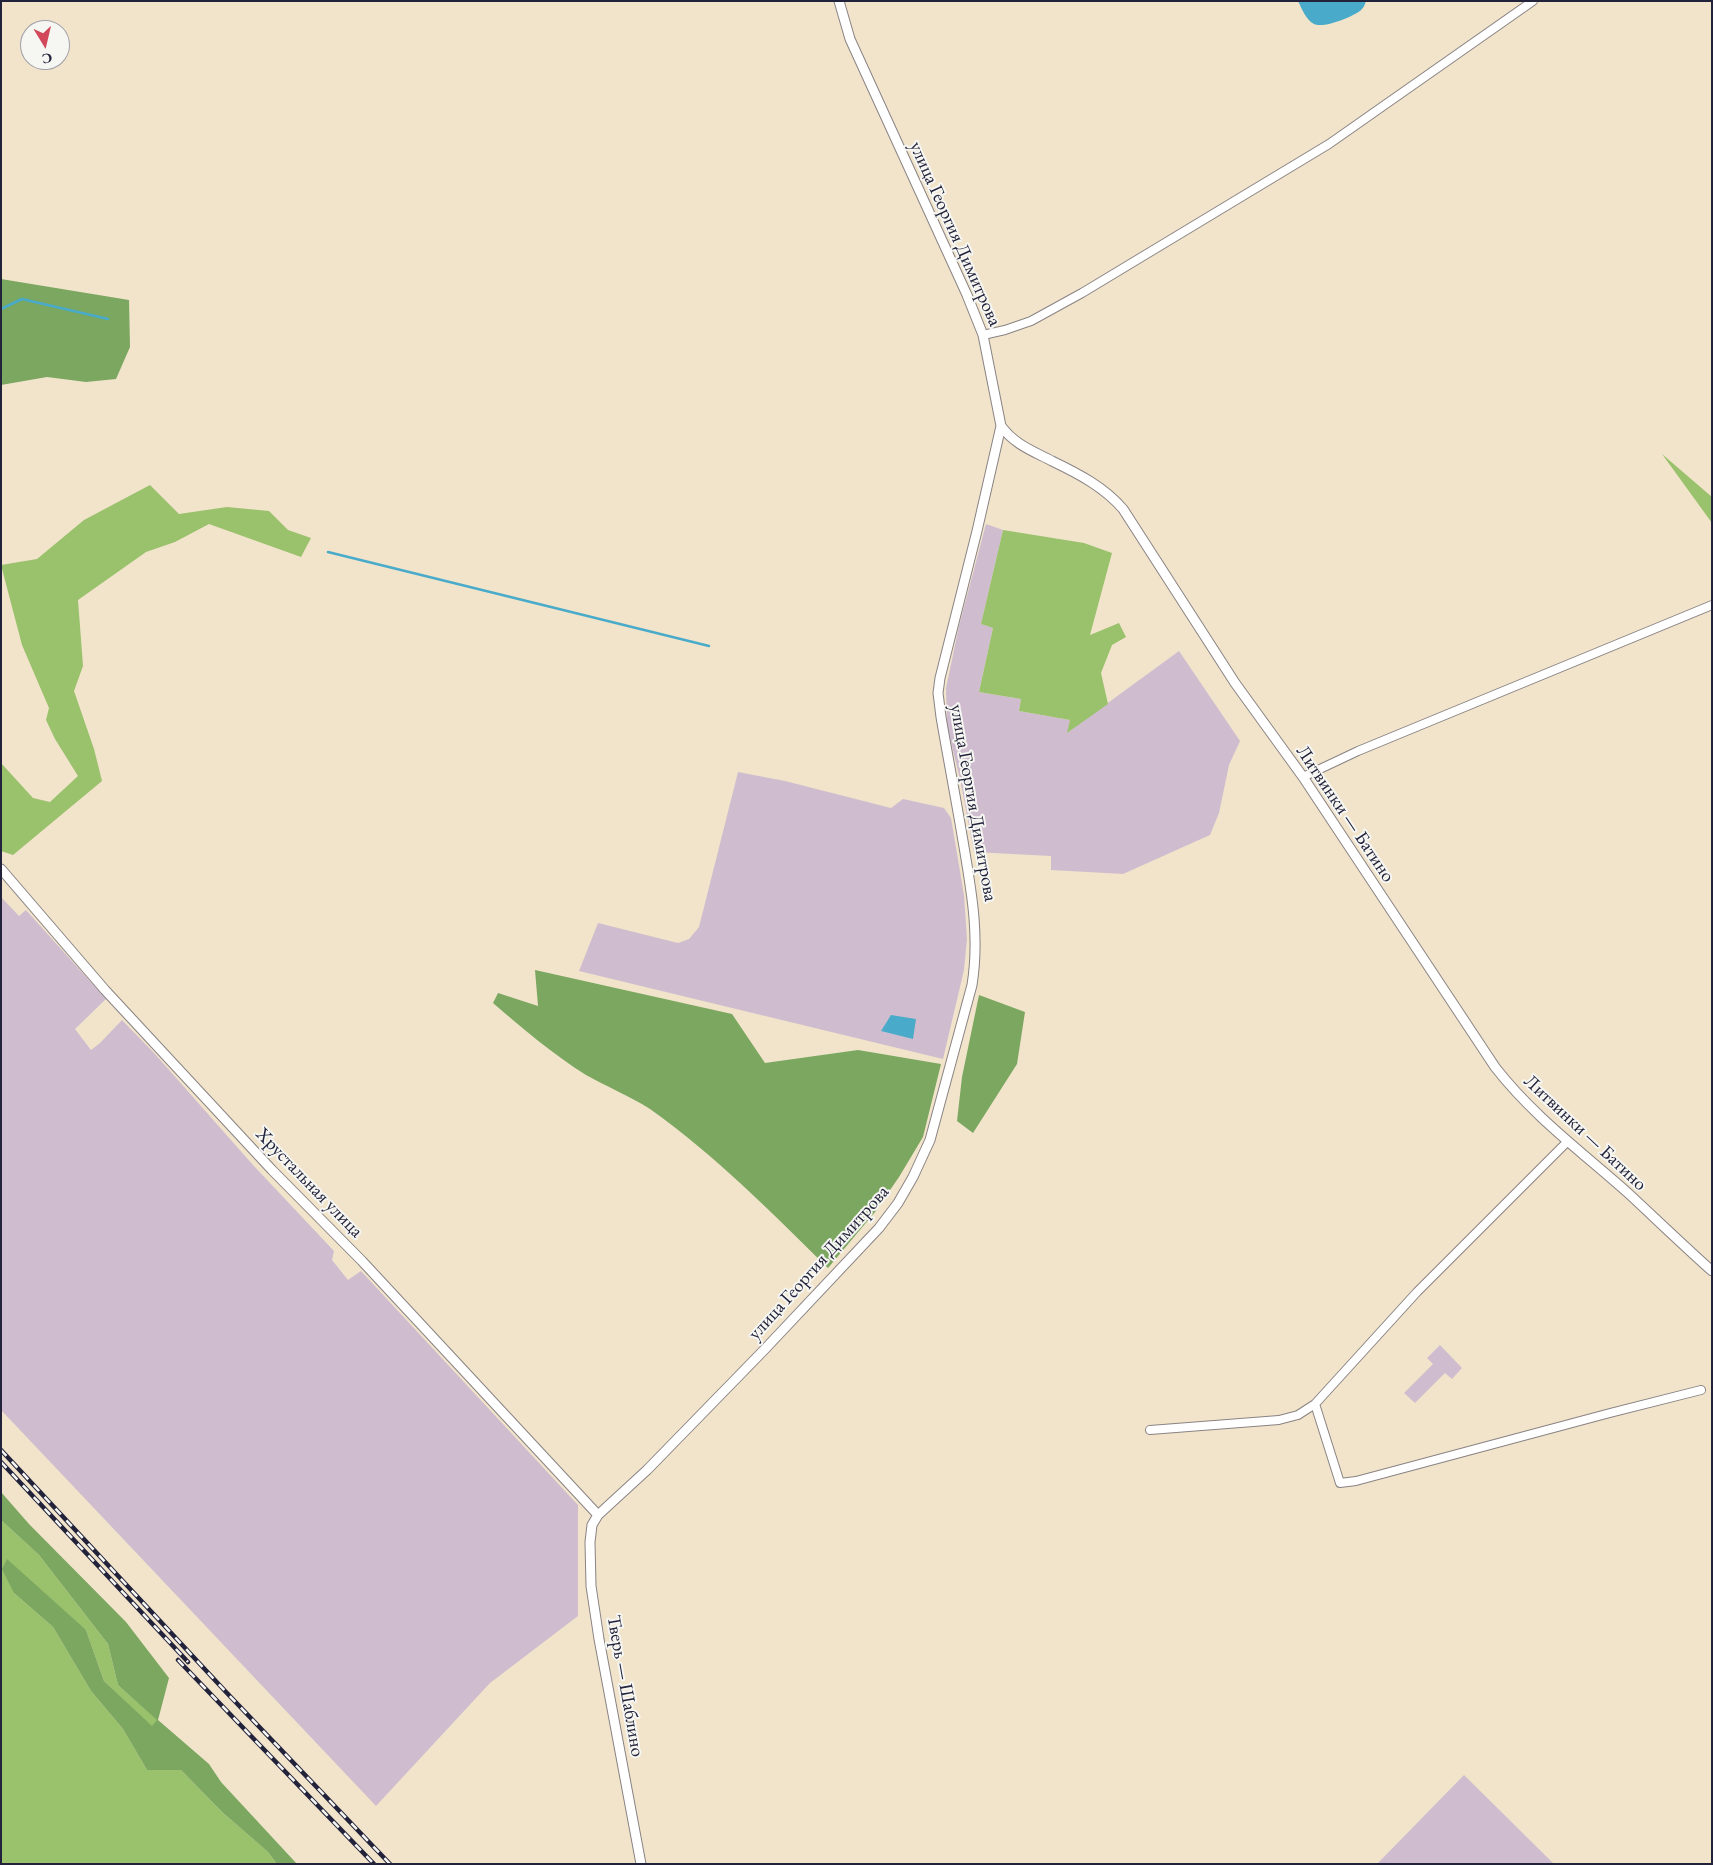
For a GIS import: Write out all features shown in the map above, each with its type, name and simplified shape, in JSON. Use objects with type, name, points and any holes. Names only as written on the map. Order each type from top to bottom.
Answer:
[{"type":"street","name":"улица Георгия Димитрова","points":[[598,1515],[654,1463],[764,1350],[879,1228],[906,1190],[926,1149],[936,1120],[972,985],[976,946],[973,900],[939,707],[940,678],[1001,426],[983,335],[967,294],[850,39],[839,1]]},
{"type":"street","points":[[983,335],[1005,330],[1039,316],[1082,293],[1329,144],[1532,1]]},
{"type":"street","name":"Литвинки — Батино","points":[[1001,426],[1009,436],[1024,448],[1095,483],[1110,495],[1123,510],[1235,683],[1303,777],[1484,1054],[1524,1102],[1566,1142],[1629,1194],[1712,1271]]},
{"type":"street","points":[[1303,777],[1358,750],[1712,605]]},
{"type":"street","name":"Хрустальная улица","points":[[1,869],[105,990],[598,1515]]},
{"type":"street","points":[[1150,1430],[1279,1420],[1298,1414],[1315,1404],[1417,1292],[1566,1142]]},
{"type":"street","points":[[1315,1404],[1340,1483],[1356,1481],[1701,1390]]},
{"type":"street","name":"Тверь — Шаблино","points":[[598,1515],[592,1526],[590,1542],[591,1586],[641,1864]]},
{"type":"shaded area","points":[[986,524],[1003,530],[981,624],[993,628],[979,692],[1021,699],[1019,711],[1070,720],[1068,732],[1179,651],[1240,741],[1229,765],[1219,813],[1210,835],[1123,874],[1051,870],[1051,856],[974,852],[960,779],[947,726],[946,688],[959,626]]},
{"type":"shaded area","points":[[738,772],[785,781],[891,808],[903,799],[944,808],[951,818],[964,895],[967,939],[964,970],[943,1059],[579,971],[598,923],[678,943],[689,939],[699,927]]},
{"type":"shaded area","points":[[1,897],[19,916],[26,910],[106,999],[75,1029],[91,1050],[122,1020],[155,1054],[253,1165],[334,1251],[332,1260],[348,1280],[361,1271],[578,1505],[578,1616],[490,1683],[376,1806],[1,1410]]},
{"type":"shaded area","points":[[1440,1345],[1462,1368],[1452,1379],[1445,1373],[1415,1403],[1404,1393],[1433,1364],[1427,1358]]},
{"type":"shaded area","points":[[1464,1775],[1554,1864],[1377,1864]]},
{"type":"green space","points":[[1,279],[129,300],[130,347],[116,379],[86,382],[47,377],[1,385]]},
{"type":"green space","points":[[1662,454],[1712,497],[1712,523]]},
{"type":"green space","points":[[150,485],[179,514],[227,507],[269,511],[288,530],[311,538],[301,557],[209,524],[175,542],[146,552],[78,600],[83,666],[74,691],[94,749],[102,781],[13,855],[1,851],[1,763],[33,798],[50,802],[78,776],[55,739],[46,720],[49,708],[22,645],[1,565],[37,559],[84,520]]},
{"type":"green space","points":[[1003,530],[1084,543],[1112,553],[1090,635],[1119,623],[1126,637],[1112,645],[1101,673],[1108,704],[1067,733],[1070,720],[1019,711],[1021,699],[979,692],[993,628],[981,624]]},
{"type":"green space","points":[[535,970],[732,1014],[765,1063],[858,1050],[941,1064],[923,1137],[875,1212],[828,1268],[742,1185],[697,1145],[650,1109],[586,1075],[562,1059],[493,1003],[498,993],[538,1006]]},
{"type":"green space","points":[[979,995],[1025,1012],[1017,1064],[973,1133],[957,1121],[962,1077]]},
{"type":"green space","points":[[1,1492],[29,1524],[126,1622],[169,1678],[158,1720],[209,1764],[221,1782],[297,1864],[277,1864],[268,1852],[222,1812],[181,1770],[147,1770],[123,1729],[91,1691],[53,1627],[14,1593],[2,1569],[7,1559],[86,1630],[104,1681],[152,1726],[157,1720],[118,1685],[108,1644],[39,1555],[1,1520]]},
{"type":"green space","points":[[1,1520],[39,1555],[108,1644],[118,1685],[158,1720],[152,1727],[104,1681],[86,1630],[14,1593],[53,1627],[91,1691],[123,1729],[147,1770],[181,1770],[222,1812],[268,1852],[277,1864],[1,1864]]},
{"type":"water","points":[[1298,1],[1366,1],[1362,9],[1353,15],[1332,23],[1318,25],[1314,24],[1304,14]]},
{"type":"water","points":[[891,1015],[916,1019],[913,1039],[881,1031]]},
{"type":"waterway","points":[[1,309],[22,299],[108,319]]},
{"type":"waterway","points":[[328,552],[709,646]]},
{"type":"railway","points":[[1,1450],[226,1692],[390,1864]]},
{"type":"railway","points":[[1,1462],[188,1662]]},
{"type":"railway","points":[[178,1660],[374,1864]]}]
